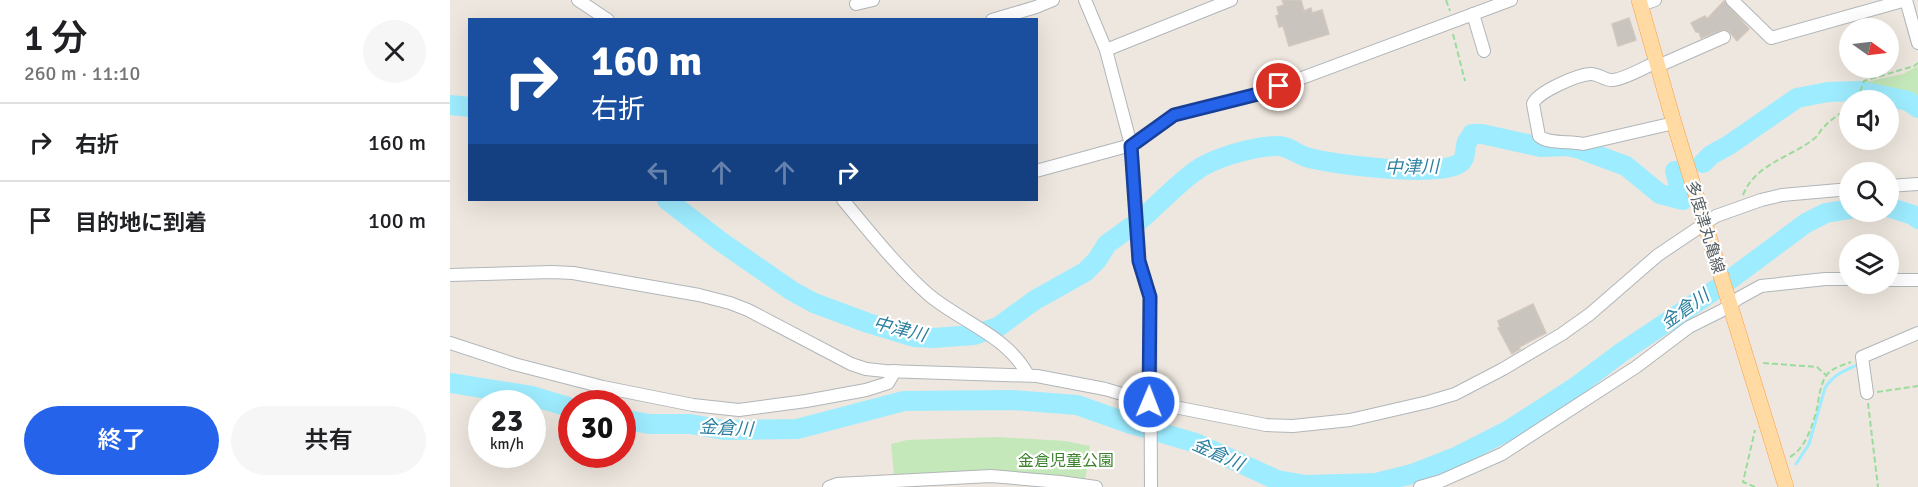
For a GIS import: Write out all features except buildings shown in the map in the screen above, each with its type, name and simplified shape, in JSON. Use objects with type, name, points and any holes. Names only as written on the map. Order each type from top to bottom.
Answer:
[{"type":"main road","name":"多度津丸亀線","points":[[1645,2],[1658,64],[1674,123],[1786,487]]},
{"type":"street","points":[[578,0],[605,18]]},
{"type":"street","points":[[856,4],[873,0]]},
{"type":"street","points":[[999,18],[1053,0]]},
{"type":"street","points":[[1084,0],[1106,50],[1131,146],[1139,261],[1150,297],[1152,483]]},
{"type":"street","points":[[1106,50],[1231,0]]},
{"type":"street","points":[[1038,170],[1131,146],[1174,115],[1258,94],[1511,0]]},
{"type":"street","points":[[1732,0],[1770,38],[1906,0],[1916,26],[1918,43]]},
{"type":"street","points":[[1473,14],[1484,51]]},
{"type":"street","points":[[1674,123],[1583,144],[1570,141],[1548,142],[1539,136],[1533,104],[1540,95],[1575,78],[1592,74],[1613,80],[1724,37]]},
{"type":"street","points":[[1899,185],[1918,184]]},
{"type":"street","points":[[450,274],[573,273],[699,295],[748,310],[851,364],[866,369],[1028,375],[1084,385],[1150,406],[1266,425],[1293,426],[1350,420],[1455,394],[1562,334],[1590,314],[1658,255],[1716,216],[1782,195],[1839,190]]},
{"type":"street","points":[[844,201],[893,259],[930,296],[994,337],[1007,348],[1028,375]]},
{"type":"street","points":[[1420,487],[1441,481],[1502,454],[1636,368],[1689,327],[1730,306],[1739,298],[1761,286],[1839,279]]},
{"type":"street","points":[[1899,280],[1918,280]]},
{"type":"street","points":[[1867,393],[1862,362],[1918,333]]},
{"type":"street","points":[[450,343],[514,364],[603,387],[693,405],[739,410],[866,390],[888,382],[895,371]]},
{"type":"street","points":[[829,487],[837,484],[991,476],[1096,487]]},
{"type":"path","points":[[1446,0],[1466,81]]},
{"type":"path","points":[[1860,90],[1864,81],[1918,63]]},
{"type":"path","points":[[1743,206],[1743,194],[1756,174],[1765,166],[1803,146],[1839,116]]},
{"type":"path","points":[[1779,463],[1798,453],[1816,412],[1826,375],[1838,367],[1862,362]]},
{"type":"path","points":[[1763,363],[1816,368],[1826,375]]},
{"type":"path","points":[[1878,487],[1867,393],[1918,386]]},
{"type":"path","points":[[1755,487],[1743,482],[1756,428]]},
{"type":"green space","points":[[1918,66],[1918,104],[1899,96],[1899,90],[1863,88],[1866,82],[1899,78],[1899,75]]},
{"type":"green space","name":"金倉児童公園","points":[[998,437],[1065,441],[1090,446],[1085,481],[894,476],[891,444],[907,440]]},
{"type":"waterway","name":"中津川","points":[[1703,163],[1711,155],[1797,98],[1828,92],[1861,91],[1908,101],[1918,108]]},
{"type":"waterway","name":"中津川","points":[[450,105],[468,107]]},
{"type":"waterway","name":"中津川","points":[[1139,221],[1180,183],[1202,167],[1234,154],[1257,148],[1280,146],[1319,160],[1385,169],[1431,170],[1460,163],[1464,159],[1467,142],[1472,134],[1482,134],[1541,147],[1567,146],[1580,149],[1626,166],[1660,194],[1683,200],[1675,171],[1678,171]]},
{"type":"waterway","name":"中津川","points":[[668,201],[720,241],[792,291],[814,303],[914,337],[974,335],[998,327],[1035,300],[1085,272],[1097,260],[1107,244],[1132,226]]},
{"type":"waterway","name":"金倉川","points":[[636,422],[649,424],[690,424],[724,430],[797,429],[904,401],[1012,400],[1077,405],[1196,443],[1277,480],[1306,485],[1376,483],[1412,474],[1458,456],[1509,430],[1724,284],[1806,223],[1826,213],[1839,211]]},
{"type":"waterway","name":"金倉川","points":[[1899,211],[1918,219]]},
{"type":"waterway","points":[[1796,464],[1809,444],[1828,383],[1844,371],[1859,364]]},
{"type":"waterway","name":"金倉川","points":[[450,383],[532,396],[558,404]]},
{"type":"route","points":[[1149,402],[1150,297],[1139,261],[1131,146],[1174,115],[1258,94],[1279,86]]}]
